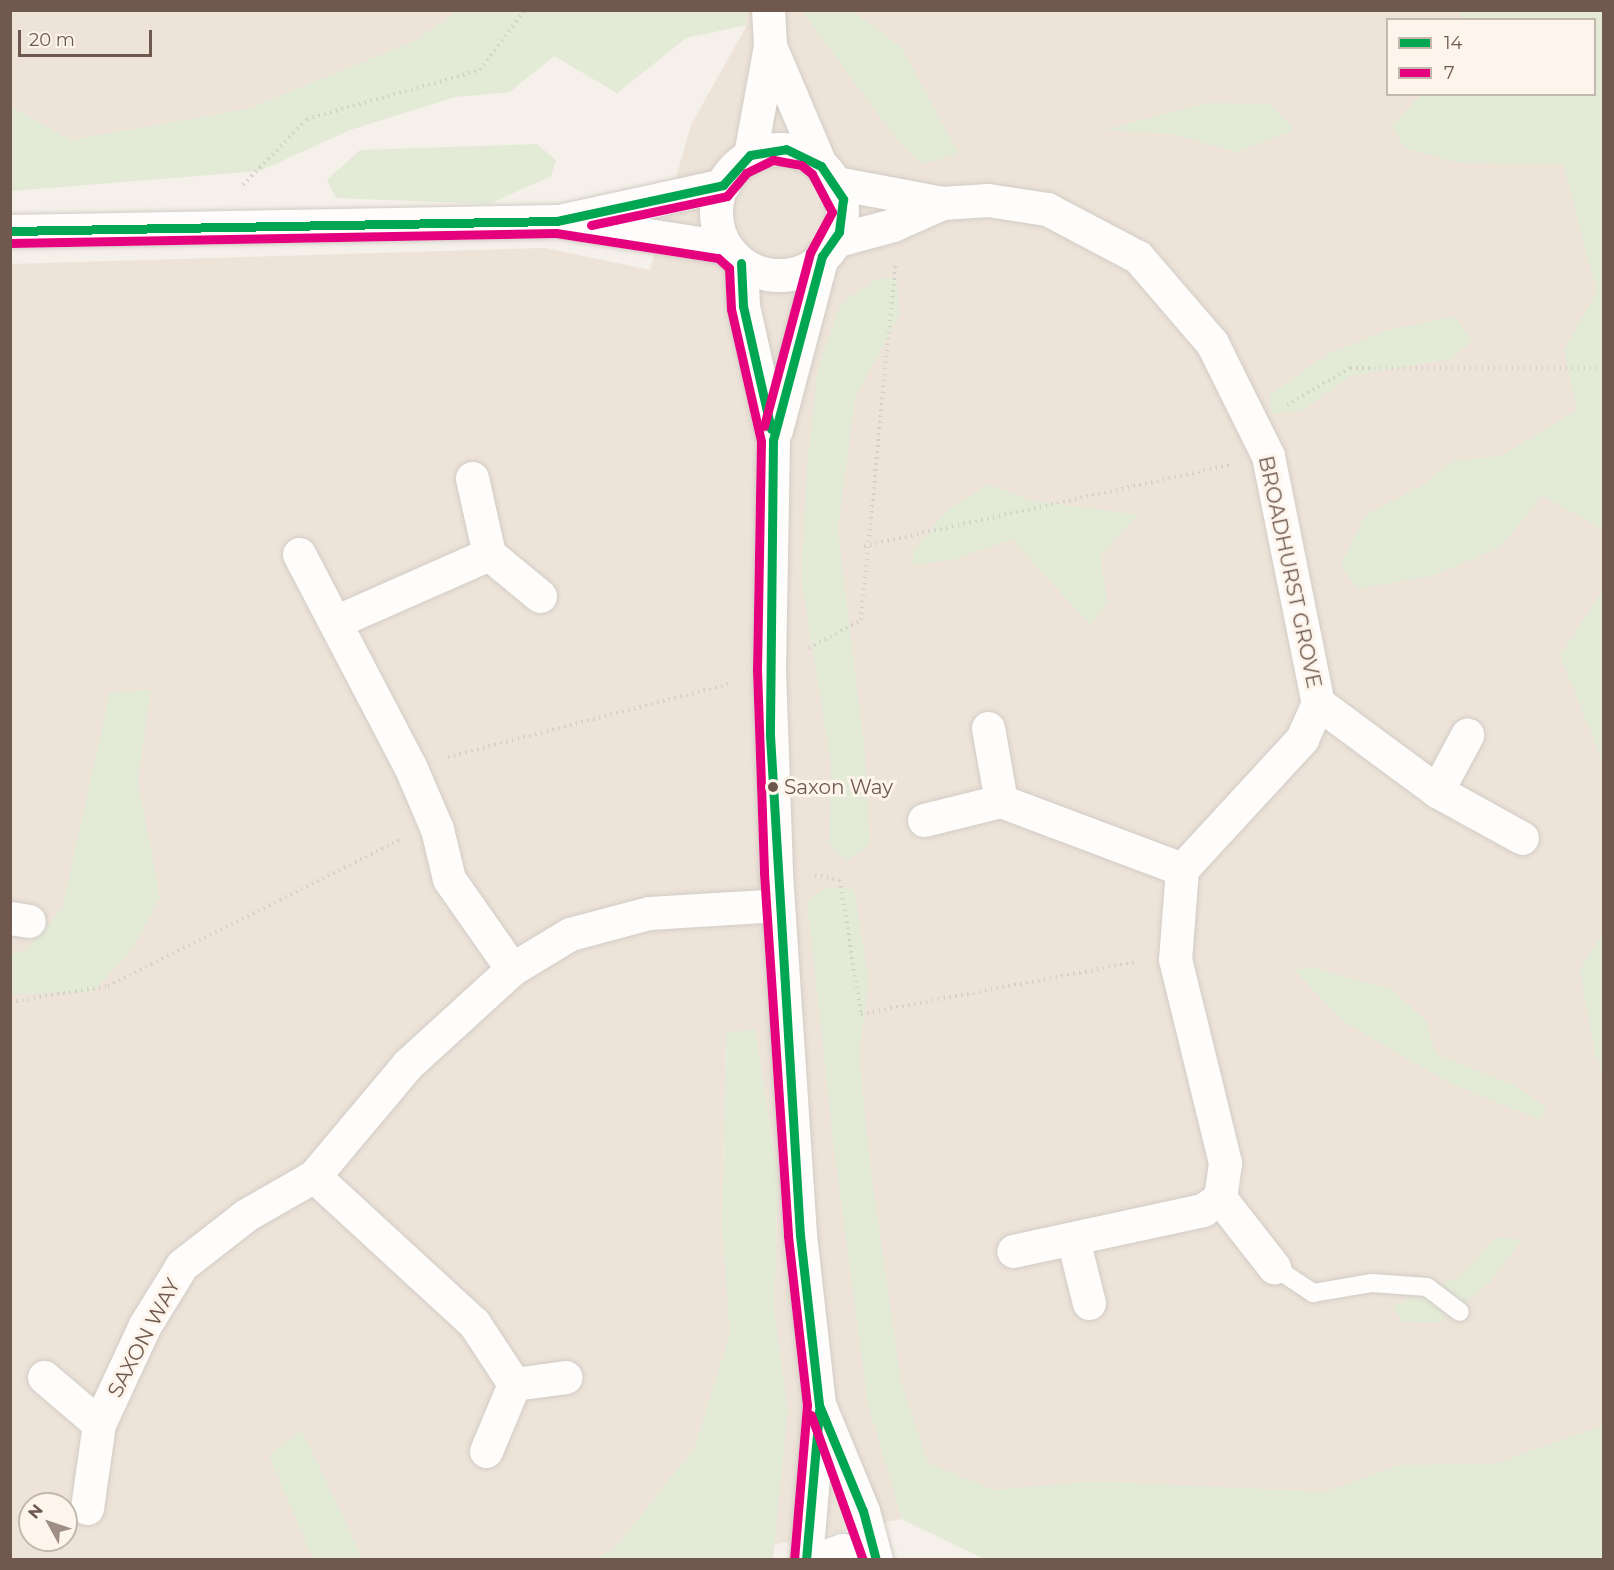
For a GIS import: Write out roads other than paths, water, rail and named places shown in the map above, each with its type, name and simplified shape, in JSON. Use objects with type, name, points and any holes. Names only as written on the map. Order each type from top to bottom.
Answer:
[{"type":"street","points":[[768,10],[770,46],[750,155],[723,185],[715,217],[733,255],[773,440],[769,670],[778,904],[800,1235],[819,1405],[806,1560]]},
{"type":"street","points":[[770,46],[844,215],[828,249],[773,440]]},
{"type":"street","points":[[750,155],[786,149],[828,174]]},
{"type":"street","name":"BROADHURST GROVE","points":[[828,174],[942,203],[988,200],[1047,209],[1138,257],[1212,343],[1254,425],[1268,456],[1318,704],[1302,739],[1182,869]]},
{"type":"street","points":[[10,231],[557,221],[723,185]]},
{"type":"street","name":"BROADHURST GROVE","points":[[828,249],[893,225],[942,203]]},
{"type":"street","points":[[557,221],[733,255],[782,274],[828,249]]},
{"type":"street","points":[[472,478],[489,554],[540,596]]},
{"type":"street","points":[[299,554],[410,766],[437,828],[449,879],[512,969]]},
{"type":"street","points":[[335,622],[489,554]]},
{"type":"street","name":"BROADHURST GROVE","points":[[1318,704],[1437,790],[1522,838]]},
{"type":"street","points":[[988,728],[1001,801]]},
{"type":"street","points":[[1437,790],[1467,735]]},
{"type":"street","points":[[924,820],[1001,801],[1182,869],[1175,959],[1225,1163],[1220,1198],[1274,1267]]},
{"type":"street","name":"SAXON WAY","points":[[87,1509],[99,1424],[145,1325],[183,1265],[246,1215],[314,1176],[407,1065],[512,969],[570,934],[649,913],[778,904]]},
{"type":"street","points":[[314,1176],[474,1323],[514,1383]]},
{"type":"street","points":[[1013,1251],[1203,1210],[1220,1198]]},
{"type":"street","points":[[1073,1239],[1089,1303]]},
{"type":"street","name":"SAXON WAY","points":[[45,1377],[99,1424]]},
{"type":"street","points":[[514,1383],[566,1377]]},
{"type":"street","points":[[486,1451],[514,1383]]},
{"type":"street","points":[[819,1405],[863,1511],[874,1560]]},
{"type":"street","points":[[815,1560],[842,1550],[874,1560]]},
{"type":"lane","points":[[1274,1267],[1313,1293],[1372,1283],[1426,1287],[1460,1312]]},
{"type":"place","name":"Saxon Way","points":[[773,787]]}]
